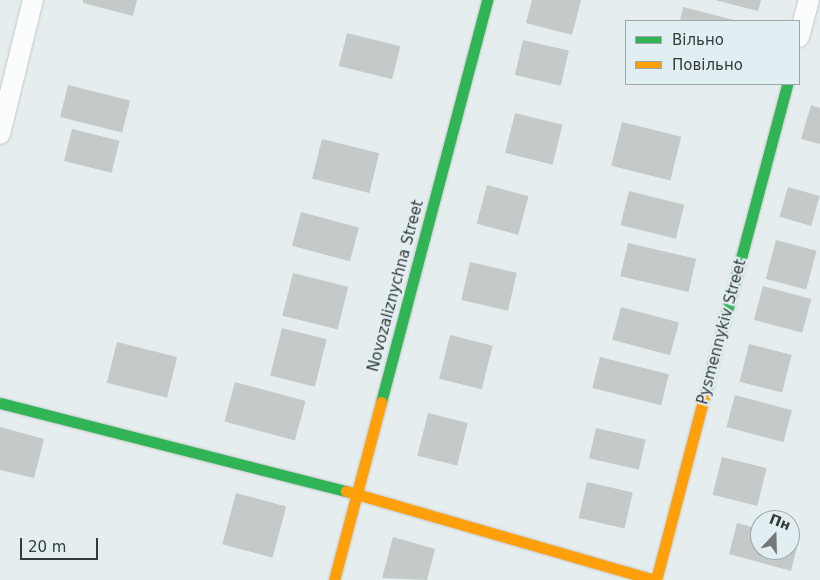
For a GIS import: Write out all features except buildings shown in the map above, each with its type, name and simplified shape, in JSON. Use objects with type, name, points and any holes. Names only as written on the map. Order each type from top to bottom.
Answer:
[{"type":"street","points":[[0,134],[33,0]]},
{"type":"street","name":"Novozaliznychna Street","points":[[334,580],[487,0]]},
{"type":"street","points":[[800,34],[809,0]]},
{"type":"street","name":"Pysmennykiv Street","points":[[656,580],[787,85]]},
{"type":"street","points":[[0,403],[357,494],[634,577],[656,580]]},
{"type":"traffic: fast","points":[[381,402],[487,0]]},
{"type":"traffic: fast","points":[[704,397],[787,85]]},
{"type":"traffic: fast","points":[[0,403],[346,491]]},
{"type":"traffic: slow","points":[[656,580],[704,397]]},
{"type":"traffic: slow","points":[[334,580],[381,402]]},
{"type":"traffic: slow","points":[[346,491],[655,580]]}]
